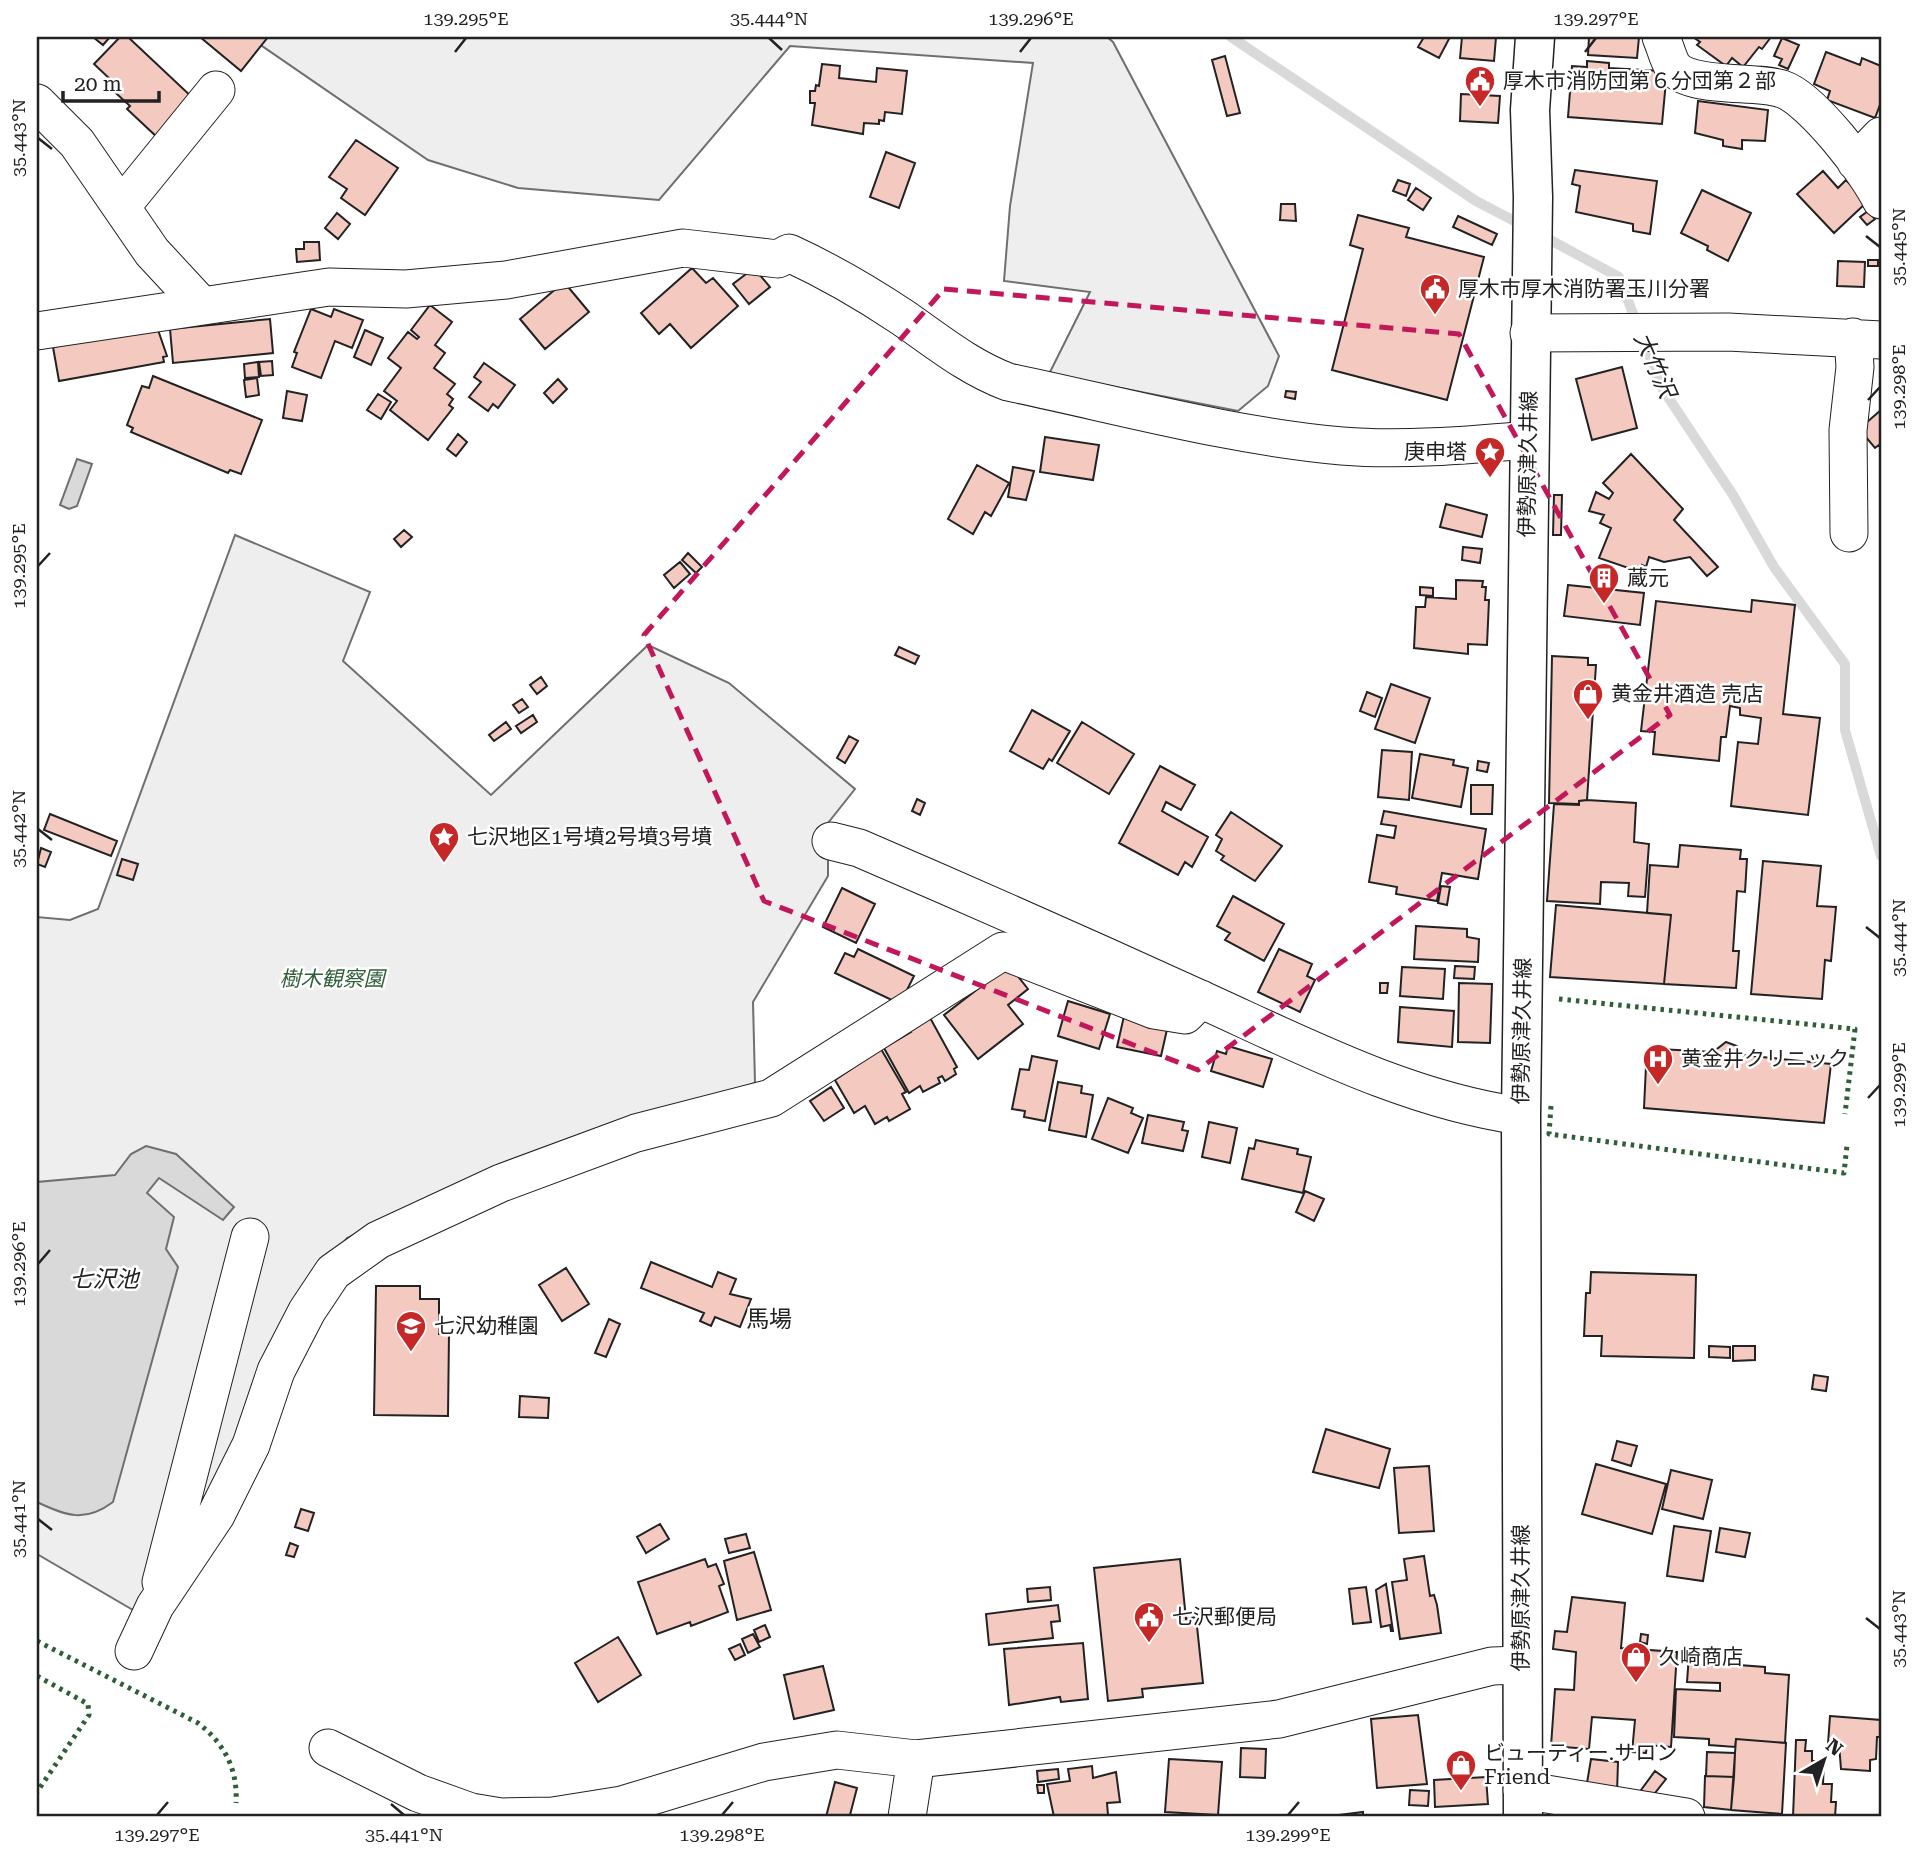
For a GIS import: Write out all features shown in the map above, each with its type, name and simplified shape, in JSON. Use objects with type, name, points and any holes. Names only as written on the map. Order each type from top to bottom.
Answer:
[{"type":"main road","name":"伊勢原津久井線","points":[[1522,1803],[1521,1116],[1529,333],[1533,197],[1530,110],[1535,37]]},
{"type":"street","points":[[1661,37],[1674,67],[1688,77],[1784,89],[1819,116],[1872,181],[1881,200]]},
{"type":"street","points":[[121,207],[216,90]]},
{"type":"street","points":[[37,103],[78,143],[152,252],[202,306]]},
{"type":"street","points":[[1856,162],[1881,136]]},
{"type":"street","points":[[37,331],[329,287],[406,289],[506,280],[683,248],[778,259],[789,253],[828,271],[900,316],[978,370],[1009,382],[1224,427],[1345,446],[1479,444],[1528,440]]},
{"type":"street","points":[[1529,333],[1690,332],[1867,338],[1855,367],[1848,430],[1849,533]]},
{"type":"street","points":[[831,841],[859,848],[1331,1059],[1480,1110],[1521,1116]]},
{"type":"street","points":[[134,1651],[155,1606],[216,1515],[251,1444],[276,1371],[307,1311],[333,1272],[377,1240],[501,1183],[636,1133],[771,1098],[1003,951],[1154,1010],[1185,1015],[1201,999]]},
{"type":"street","points":[[155,1606],[250,1237]]},
{"type":"street","points":[[328,1748],[435,1800],[471,1812],[501,1816],[553,1816],[622,1805],[764,1762],[837,1751],[916,1759],[1279,1718],[1492,1666],[1521,1665]]},
{"type":"street","points":[[907,1817],[916,1759]]},
{"type":"street","points":[[1522,1803],[1686,1817]]},
{"type":"highlighted area","points":[[944,289],[1459,334],[1670,715],[1198,1070],[764,901],[644,635]]},
{"type":"green space","points":[[249,37],[1107,37],[1113,42],[1279,356],[1268,386],[1238,411],[1049,374],[1090,292],[1004,281],[1010,206],[1033,63],[790,46],[659,200],[518,188],[428,160]]},
{"type":"green space","name":"樹木観察園","points":[[235,535],[370,592],[343,661],[491,795],[648,645],[729,683],[855,789],[828,823],[828,876],[753,1002],[755,1083],[487,1175],[347,1238],[290,1309],[212,1501],[133,1610],[37,1554],[37,917],[70,920],[98,909]]},
{"type":"water","points":[[77,459],[92,464],[77,506],[69,509],[60,505]]},
{"type":"water","name":"七沢池","points":[[146,1146],[176,1154],[234,1207],[223,1220],[159,1178],[147,1193],[174,1217],[166,1249],[178,1267],[113,1502],[93,1513],[66,1514],[37,1502],[37,1182],[115,1175],[131,1154]]},
{"type":"building","points":[[93,37],[110,37],[103,45]]},
{"type":"building","points":[[120,37],[128,37],[194,99],[158,138],[127,109],[130,106],[107,85],[111,80],[94,64]]},
{"type":"building","points":[[200,37],[268,37],[241,71]]},
{"type":"building","points":[[1424,37],[1450,37],[1439,58],[1418,47]]},
{"type":"building","points":[[1462,37],[1496,37],[1494,61],[1460,58]]},
{"type":"building","points":[[1589,37],[1639,37],[1637,58],[1588,55]]},
{"type":"building","points":[[1693,37],[1771,37],[1743,67],[1732,58],[1726,66],[1697,45],[1700,42]]},
{"type":"building","points":[[1782,38],[1799,45],[1788,69],[1779,65],[1782,59],[1774,56]]},
{"type":"building","points":[[1826,52],[1860,65],[1862,58],[1881,66],[1881,102],[1875,118],[1827,100],[1830,91],[1814,84]]},
{"type":"building","points":[[1225,56],[1240,113],[1227,116],[1212,60]]},
{"type":"building","points":[[1587,61],[1609,63],[1609,68],[1661,71],[1660,81],[1666,81],[1662,124],[1568,117],[1572,66],[1587,67]]},
{"type":"building","points":[[822,64],[840,66],[839,78],[876,82],[877,68],[907,71],[902,114],[885,112],[884,121],[879,120],[879,124],[864,123],[863,134],[812,125],[815,103],[810,103],[810,91],[815,91],[816,85],[819,86]]},
{"type":"building","name":"厚木市消防団第６分団第２部","points":[[1461,94],[1500,96],[1498,123],[1460,121]]},
{"type":"building","points":[[1698,101],[1768,110],[1765,141],[1742,140],[1742,149],[1723,146],[1723,140],[1695,133]]},
{"type":"building","points":[[356,140],[398,168],[365,215],[341,198],[347,189],[329,177]]},
{"type":"building","points":[[886,152],[915,163],[899,208],[870,197]]},
{"type":"building","points":[[1575,170],[1657,181],[1650,234],[1633,231],[1633,224],[1576,212],[1580,186],[1572,184]]},
{"type":"building","points":[[1823,171],[1838,188],[1846,180],[1867,202],[1834,233],[1797,194]]},
{"type":"building","points":[[1398,180],[1410,184],[1406,196],[1393,191]]},
{"type":"building","points":[[1416,188],[1431,198],[1423,210],[1408,200]]},
{"type":"building","points":[[1702,190],[1751,213],[1728,261],[1707,250],[1708,246],[1681,233]]},
{"type":"building","points":[[1281,204],[1295,204],[1296,221],[1280,220]]},
{"type":"building","points":[[1868,211],[1875,219],[1867,225],[1860,217]]},
{"type":"building","points":[[337,213],[350,224],[338,239],[325,228]]},
{"type":"building","name":"厚木市厚木消防署玉川分署","points":[[1358,215],[1409,228],[1406,237],[1484,257],[1447,400],[1332,370],[1363,249],[1350,245]]},
{"type":"building","points":[[1458,216],[1497,234],[1492,245],[1453,227]]},
{"type":"building","points":[[304,242],[319,242],[320,260],[297,262],[296,249],[304,249]]},
{"type":"building","points":[[1868,260],[1878,260],[1878,266],[1868,266]]},
{"type":"building","points":[[1838,261],[1865,262],[1864,287],[1837,286]]},
{"type":"building","points":[[692,268],[706,283],[713,278],[738,306],[691,348],[670,324],[659,334],[641,313]]},
{"type":"building","points":[[754,268],[770,287],[749,304],[733,284]]},
{"type":"building","points":[[564,282],[589,312],[545,349],[520,319]]},
{"type":"building","points":[[430,305],[452,322],[435,345],[445,353],[434,368],[455,384],[447,394],[453,399],[449,405],[453,408],[428,440],[390,410],[397,401],[384,391],[401,368],[388,358],[408,332],[417,339],[419,337],[411,330]]},
{"type":"building","points":[[311,309],[331,317],[334,309],[363,320],[352,348],[335,341],[321,378],[292,367],[297,353],[294,352]]},
{"type":"building","points":[[270,319],[273,353],[173,363],[170,329]]},
{"type":"building","points":[[157,327],[167,356],[163,357],[164,362],[59,381],[53,347]]},
{"type":"building","points":[[365,330],[383,338],[371,365],[354,357]]},
{"type":"building","points":[[272,361],[273,375],[261,376],[259,362]]},
{"type":"building","points":[[258,362],[259,377],[245,378],[244,364]]},
{"type":"building","points":[[484,363],[515,385],[498,408],[493,404],[488,411],[469,397],[481,382],[474,377]]},
{"type":"building","points":[[1622,367],[1637,428],[1592,440],[1576,379]]},
{"type":"building","points":[[153,376],[262,420],[241,474],[230,470],[228,473],[131,432],[133,428],[127,425],[142,386],[149,388]]},
{"type":"building","points":[[257,378],[259,395],[246,397],[244,380]]},
{"type":"building","points":[[558,379],[567,389],[553,403],[544,393]]},
{"type":"building","points":[[287,391],[307,395],[302,421],[283,418]]},
{"type":"building","points":[[1286,391],[1296,392],[1295,399],[1285,397]]},
{"type":"building","points":[[378,394],[391,402],[381,419],[367,410]]},
{"type":"building","points":[[1881,410],[1881,448],[1879,445],[1875,448],[1859,429]]},
{"type":"building","points":[[458,434],[467,442],[456,456],[447,449]]},
{"type":"building","points":[[1045,437],[1099,445],[1093,480],[1040,472]]},
{"type":"building","points":[[1631,454],[1683,509],[1674,520],[1718,567],[1707,576],[1690,557],[1664,562],[1649,557],[1646,567],[1642,565],[1640,572],[1599,558],[1611,528],[1600,523],[1604,515],[1589,511],[1596,492],[1609,499],[1613,493],[1603,483]]},
{"type":"building","points":[[977,465],[1009,483],[991,516],[985,512],[973,534],[948,519]]},
{"type":"building","points":[[1013,467],[1034,471],[1026,500],[1008,497]]},
{"type":"building","points":[[1554,495],[1562,495],[1561,535],[1553,535]]},
{"type":"building","points":[[1446,504],[1487,515],[1482,537],[1440,527]]},
{"type":"building","points":[[404,530],[412,537],[401,547],[394,539]]},
{"type":"building","points":[[1463,547],[1482,549],[1480,563],[1462,560]]},
{"type":"building","points":[[688,553],[702,567],[696,573],[682,560]]},
{"type":"building","points":[[680,562],[690,574],[674,588],[664,575]]},
{"type":"building","points":[[1456,580],[1483,581],[1482,587],[1486,587],[1485,600],[1489,600],[1487,645],[1468,644],[1468,654],[1414,648],[1416,607],[1425,607],[1426,597],[1456,599]]},
{"type":"building","name":"蔵元","points":[[1568,585],[1644,593],[1640,625],[1564,616]]},
{"type":"building","points":[[1420,587],[1433,588],[1433,596],[1420,595]]},
{"type":"building","points":[[1752,600],[1795,605],[1783,714],[1820,718],[1808,815],[1731,806],[1738,742],[1758,744],[1761,718],[1740,715],[1740,708],[1730,706],[1726,737],[1721,737],[1719,761],[1653,754],[1655,732],[1641,731],[1656,601],[1751,612]]},
{"type":"building","points":[[899,647],[919,656],[915,664],[895,655]]},
{"type":"building","points":[[1552,656],[1588,658],[1588,665],[1596,665],[1587,800],[1579,801],[1579,804],[1549,803]]},
{"type":"building","points":[[541,677],[547,686],[537,694],[530,685]]},
{"type":"building","points":[[1391,684],[1430,698],[1415,743],[1375,729]]},
{"type":"building","points":[[1367,692],[1382,698],[1375,717],[1360,711]]},
{"type":"building","points":[[522,699],[528,707],[519,713],[513,705]]},
{"type":"building","points":[[1032,710],[1070,731],[1052,761],[1049,759],[1043,769],[1010,751]]},
{"type":"building","points":[[533,715],[537,722],[521,733],[516,726]]},
{"type":"building","points":[[506,722],[511,729],[494,741],[489,735]]},
{"type":"building","points":[[1082,722],[1134,754],[1109,794],[1057,763]]},
{"type":"building","points":[[849,736],[858,741],[845,763],[837,758]]},
{"type":"building","points":[[1382,750],[1412,752],[1409,800],[1378,797]]},
{"type":"building","points":[[1420,754],[1454,760],[1453,765],[1468,768],[1461,807],[1412,798]]},
{"type":"building","points":[[1478,761],[1489,763],[1487,772],[1477,770]]},
{"type":"building","points":[[1160,766],[1195,785],[1181,810],[1166,802],[1162,811],[1208,837],[1192,867],[1185,862],[1178,875],[1119,843]]},
{"type":"building","points":[[1471,785],[1493,785],[1492,814],[1471,814]]},
{"type":"building","points":[[917,799],[925,803],[920,815],[912,811]]},
{"type":"building","points":[[1579,801],[1636,803],[1634,842],[1649,844],[1645,897],[1628,896],[1629,883],[1601,882],[1600,904],[1547,901],[1554,804],[1579,805]]},
{"type":"building","points":[[1384,811],[1486,829],[1478,879],[1442,873],[1437,901],[1396,894],[1397,887],[1369,882],[1377,835],[1394,838],[1396,826],[1381,824]]},
{"type":"building","points":[[1231,812],[1282,846],[1255,881],[1221,860],[1224,856],[1216,851],[1222,839],[1216,835]]},
{"type":"building","points":[[50,814],[117,841],[111,856],[44,830]]},
{"type":"building","points":[[1680,845],[1741,850],[1740,859],[1747,859],[1745,892],[1737,891],[1733,951],[1739,951],[1736,988],[1664,984],[1671,915],[1647,913],[1650,865],[1678,867]]},
{"type":"building","points":[[41,848],[51,852],[45,867],[37,864]]},
{"type":"building","points":[[122,859],[138,864],[133,880],[117,875]]},
{"type":"building","points":[[1763,861],[1821,866],[1817,906],[1836,907],[1831,961],[1825,960],[1822,999],[1751,994]]},
{"type":"building","points":[[1441,886],[1450,887],[1447,905],[1438,903]]},
{"type":"building","points":[[842,888],[875,904],[856,943],[823,927]]},
{"type":"building","points":[[1233,896],[1284,924],[1264,961],[1225,940],[1230,933],[1217,926]]},
{"type":"building","points":[[1556,905],[1671,915],[1664,984],[1550,977]]},
{"type":"building","points":[[1416,926],[1467,929],[1467,937],[1479,939],[1478,962],[1414,959]]},
{"type":"building","points":[[858,949],[914,976],[900,1004],[835,973],[845,953],[854,957]]},
{"type":"building","points":[[1279,949],[1312,964],[1307,976],[1315,980],[1300,1012],[1258,992]]},
{"type":"building","points":[[1009,965],[1028,989],[1008,1005],[1023,1024],[978,1059],[944,1015]]},
{"type":"building","points":[[1455,966],[1475,967],[1474,979],[1454,978]]},
{"type":"building","points":[[1402,967],[1445,969],[1443,999],[1400,996]]},
{"type":"building","points":[[1380,983],[1388,983],[1387,993],[1380,993]]},
{"type":"building","points":[[1459,983],[1492,984],[1490,1043],[1458,1042]]},
{"type":"building","points":[[1068,1001],[1110,1014],[1099,1049],[1058,1036]]},
{"type":"building","points":[[1400,1007],[1454,1011],[1452,1047],[1398,1042]]},
{"type":"building","points":[[928,1014],[957,1067],[954,1069],[956,1074],[945,1081],[942,1076],[938,1078],[940,1083],[923,1092],[920,1086],[909,1093],[884,1048],[911,1032],[907,1026]]},
{"type":"building","points":[[1124,1016],[1168,1025],[1161,1056],[1117,1047]]},
{"type":"building","points":[[1726,1042],[1737,1046],[1742,1055],[1831,1064],[1824,1123],[1644,1108],[1646,1066],[1659,1066],[1660,1049],[1713,1052]]},
{"type":"building","points":[[1228,1046],[1272,1059],[1263,1087],[1211,1071],[1217,1051],[1226,1054]]},
{"type":"building","points":[[881,1049],[906,1092],[902,1094],[910,1109],[889,1121],[887,1117],[875,1124],[865,1106],[854,1113],[835,1080]]},
{"type":"building","points":[[1032,1056],[1057,1061],[1045,1121],[1024,1117],[1025,1111],[1012,1109],[1020,1069],[1029,1070]]},
{"type":"building","points":[[1058,1082],[1082,1086],[1081,1093],[1093,1095],[1086,1137],[1049,1130]]},
{"type":"building","points":[[831,1087],[844,1108],[824,1121],[810,1101]]},
{"type":"building","points":[[1108,1098],[1133,1108],[1131,1113],[1143,1118],[1128,1153],[1092,1139]]},
{"type":"building","points":[[1148,1115],[1184,1122],[1182,1130],[1188,1131],[1183,1151],[1142,1143]]},
{"type":"building","points":[[1209,1122],[1237,1128],[1230,1163],[1202,1157]]},
{"type":"building","points":[[1256,1140],[1298,1149],[1297,1154],[1311,1157],[1303,1193],[1242,1179],[1249,1148],[1254,1149]]},
{"type":"building","points":[[1305,1191],[1324,1199],[1314,1221],[1296,1212]]},
{"type":"building","points":[[651,1262],[712,1287],[718,1272],[736,1279],[730,1294],[751,1299],[740,1327],[715,1317],[711,1326],[700,1321],[704,1313],[641,1288]]},
{"type":"building","points":[[566,1268],[589,1304],[562,1321],[539,1285]]},
{"type":"building","points":[[1591,1272],[1696,1275],[1694,1358],[1601,1356],[1602,1336],[1584,1336],[1586,1293],[1590,1293]]},
{"type":"building","name":"七沢幼稚園","points":[[376,1286],[420,1286],[420,1299],[439,1299],[439,1334],[449,1334],[448,1416],[374,1415]]},
{"type":"building","points":[[609,1319],[620,1324],[606,1357],[595,1353]]},
{"type":"building","points":[[1709,1346],[1730,1347],[1730,1358],[1709,1357]]},
{"type":"building","points":[[1733,1346],[1755,1346],[1755,1360],[1733,1361]]},
{"type":"building","points":[[1814,1375],[1828,1377],[1826,1391],[1812,1389]]},
{"type":"building","points":[[520,1396],[549,1398],[548,1418],[519,1417]]},
{"type":"building","points":[[1326,1429],[1390,1449],[1379,1488],[1313,1472]]},
{"type":"building","points":[[1617,1441],[1637,1446],[1631,1466],[1612,1460]]},
{"type":"building","points":[[1596,1464],[1666,1484],[1652,1534],[1582,1514]]},
{"type":"building","points":[[1429,1466],[1434,1531],[1399,1533],[1394,1468]]},
{"type":"building","points":[[1671,1470],[1712,1480],[1703,1519],[1662,1509]]},
{"type":"building","points":[[301,1509],[314,1513],[308,1531],[295,1527]]},
{"type":"building","points":[[660,1524],[669,1539],[646,1553],[637,1537]]},
{"type":"building","points":[[1674,1526],[1711,1531],[1703,1581],[1667,1576]]},
{"type":"building","points":[[1720,1528],[1750,1533],[1745,1557],[1716,1552]]},
{"type":"building","points":[[746,1534],[750,1548],[729,1553],[725,1539]]},
{"type":"building","points":[[290,1543],[298,1546],[294,1557],[286,1555]]},
{"type":"building","points":[[754,1552],[771,1610],[737,1620],[724,1561]]},
{"type":"building","points":[[1424,1556],[1430,1596],[1434,1595],[1437,1605],[1441,1633],[1400,1639],[1392,1582],[1407,1580],[1404,1559]]},
{"type":"building","points":[[705,1559],[708,1567],[716,1564],[724,1584],[719,1586],[728,1612],[691,1626],[690,1622],[657,1634],[638,1582]]},
{"type":"building","name":"七沢郵便局","points":[[1180,1559],[1186,1619],[1196,1617],[1203,1683],[1142,1689],[1143,1697],[1108,1701],[1094,1568]]},
{"type":"building","points":[[1386,1584],[1393,1631],[1390,1625],[1381,1627],[1376,1590]]},
{"type":"building","points":[[1050,1587],[1051,1600],[1028,1602],[1027,1589]]},
{"type":"building","points":[[1366,1587],[1371,1622],[1353,1624],[1349,1589]]},
{"type":"building","points":[[1572,1597],[1625,1603],[1621,1648],[1677,1652],[1671,1747],[1647,1745],[1646,1753],[1632,1752],[1635,1720],[1592,1717],[1589,1749],[1551,1746],[1555,1689],[1574,1690],[1576,1652],[1553,1649],[1555,1631],[1567,1632]]},
{"type":"building","points":[[1058,1605],[1060,1621],[1051,1622],[1053,1638],[989,1645],[986,1614]]},
{"type":"building","points":[[765,1625],[770,1637],[759,1642],[754,1630]]},
{"type":"building","points":[[753,1634],[760,1647],[748,1653],[742,1639]]},
{"type":"building","points":[[1641,1634],[1648,1635],[1647,1644],[1640,1642]]},
{"type":"building","points":[[618,1637],[641,1675],[598,1702],[575,1663]]},
{"type":"building","points":[[1083,1643],[1088,1699],[1061,1702],[1060,1697],[1009,1705],[1004,1649]]},
{"type":"building","points":[[740,1644],[745,1655],[735,1660],[729,1649]]},
{"type":"building","points":[[1689,1655],[1740,1658],[1739,1665],[1765,1667],[1765,1673],[1789,1675],[1785,1743],[1736,1739],[1735,1747],[1709,1745],[1709,1739],[1674,1737],[1676,1689],[1720,1691],[1720,1683],[1687,1682]]},
{"type":"building","points":[[823,1666],[834,1710],[794,1719],[784,1675]]},
{"type":"building","points":[[1418,1715],[1427,1784],[1377,1788],[1371,1719]]},
{"type":"building","points":[[1830,1716],[1881,1720],[1881,1737],[1877,1737],[1876,1759],[1870,1760],[1870,1771],[1841,1769],[1839,1744],[1828,1744]]},
{"type":"building","points":[[1736,1739],[1786,1743],[1782,1814],[1731,1810]]},
{"type":"building","points":[[1796,1740],[1806,1740],[1805,1751],[1812,1751],[1812,1761],[1824,1761],[1823,1784],[1832,1784],[1831,1802],[1836,1802],[1835,1817],[1793,1817]]},
{"type":"building","points":[[1241,1748],[1266,1749],[1265,1778],[1240,1777]]},
{"type":"building","points":[[1707,1752],[1735,1753],[1734,1777],[1706,1776]]},
{"type":"building","points":[[1169,1759],[1222,1762],[1218,1815],[1165,1812]]},
{"type":"building","points":[[1591,1759],[1618,1762],[1617,1793],[1586,1789]]},
{"type":"building","points":[[1092,1766],[1093,1778],[1116,1772],[1120,1802],[1107,1803],[1108,1815],[1054,1817],[1047,1784],[1070,1781],[1068,1769]]},
{"type":"building","points":[[1058,1769],[1059,1779],[1038,1782],[1037,1771]]},
{"type":"building","points":[[1655,1771],[1666,1779],[1651,1798],[1641,1790]]},
{"type":"building","points":[[1705,1776],[1734,1777],[1731,1810],[1704,1807]]},
{"type":"building","name":"ビューティー.サロン Friend","points":[[1486,1777],[1488,1804],[1435,1807],[1434,1780]]},
{"type":"building","points":[[835,1782],[857,1788],[850,1815],[857,1817],[826,1817]]},
{"type":"building","points":[[1037,1785],[1044,1785],[1044,1793],[1038,1793]]},
{"type":"building","points":[[1410,1790],[1429,1791],[1428,1806],[1409,1805]]},
{"type":"building","points":[[1363,1812],[1363,1817],[1332,1817],[1332,1816]]},
{"type":"building","points":[[1407,1815],[1407,1817],[1368,1817]]},
{"type":"waterway","name":"大竹沢","points":[[1231,37],[1476,201],[1524,226]]},
{"type":"waterway","name":"大竹沢","points":[[1541,235],[1619,277],[1637,324]]},
{"type":"waterway","name":"大竹沢","points":[[1644,341],[1660,385],[1733,495],[1774,567],[1845,664],[1845,730],[1881,856]]},
{"type":"hedge","points":[[1559,999],[1855,1029],[1845,1114]]},
{"type":"hedge","points":[[1551,1106],[1549,1134],[1844,1173],[1847,1145]]},
{"type":"hedge","points":[[37,1641],[198,1723],[216,1740],[228,1758],[235,1780],[236,1803]]},
{"type":"hedge","points":[[37,1676],[88,1704],[89,1715],[37,1792]]},
{"type":"place","name":"厚木市消防団第６分団第２部","points":[[1480,108]]},
{"type":"place","name":"厚木市厚木消防署玉川分署","points":[[1435,316]]},
{"type":"place","name":"庚申塔","points":[[1490,479]]},
{"type":"place","name":"蔵元","points":[[1604,605]]},
{"type":"place","name":"黄金井酒造 売店","points":[[1588,721]]},
{"type":"place","name":"七沢地区1号墳2号墳3号墳","points":[[444,864]]},
{"type":"place","name":"黄金井クリニック","points":[[1658,1086]]},
{"type":"place","name":"七沢幼稚園","points":[[411,1353]]},
{"type":"place","name":"七沢郵便局","points":[[1149,1644]]},
{"type":"place","name":"久崎商店","points":[[1636,1684]]},
{"type":"place","name":"ビューティー.サロン Friend","points":[[1461,1792]]},
{"type":"district","name":"馬場","points":[[769,1319]]}]
